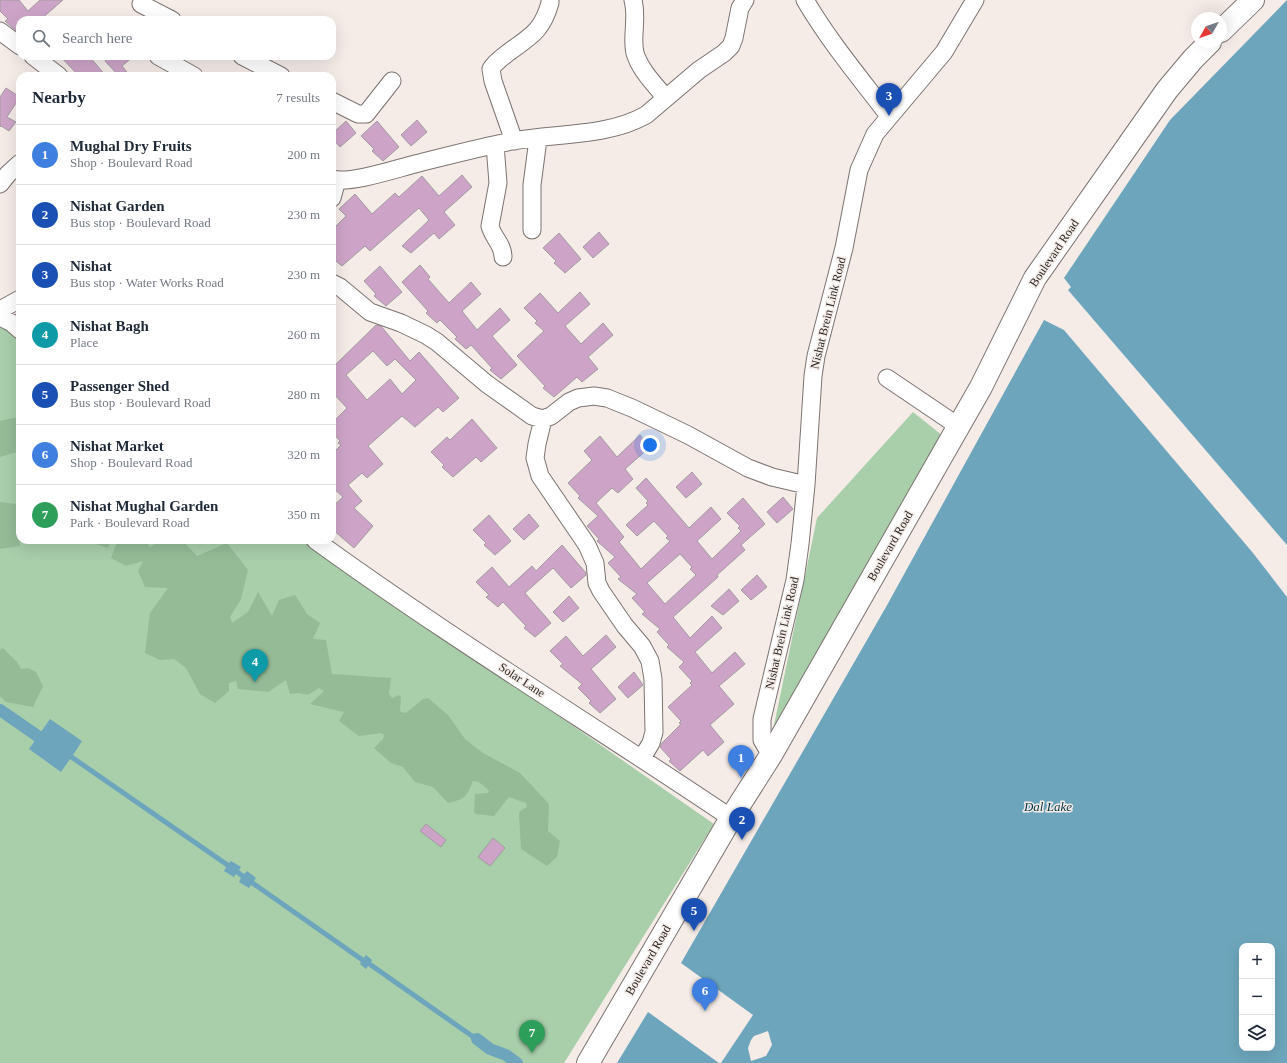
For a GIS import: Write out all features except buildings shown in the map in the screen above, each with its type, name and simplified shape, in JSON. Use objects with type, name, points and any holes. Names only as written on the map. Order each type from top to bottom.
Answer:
[{"type":"main road","points":[[1227,25],[1253,0]]},
{"type":"main road","name":"Boulevard Road","points":[[588,1063],[731,818],[770,755],[981,387],[1038,274],[1167,90],[1204,48]]},
{"type":"street","points":[[514,141],[493,81],[491,69],[499,60],[534,34],[543,23],[550,0]]},
{"type":"street","points":[[632,0],[635,8],[636,19],[634,45],[635,53],[645,72],[666,98]]},
{"type":"street","points":[[336,179],[348,180],[514,141],[573,135],[626,124],[637,120],[646,115],[699,70],[731,46],[740,8],[745,0]]},
{"type":"street","points":[[805,0],[844,57],[889,116]]},
{"type":"street","name":"Nishat Brein Link Road","points":[[770,755],[762,740],[762,719],[795,580],[803,521],[813,376],[816,356],[844,248],[859,170],[875,134],[889,116],[912,92],[944,52],[976,0]]},
{"type":"street","points":[[141,4],[164,16]]},
{"type":"street","points":[[0,31],[16,43]]},
{"type":"street","points":[[38,60],[54,72]]},
{"type":"street","points":[[165,60],[187,72]]},
{"type":"street","points":[[250,60],[273,72]]},
{"type":"street","points":[[336,103],[358,114],[366,114],[392,81]]},
{"type":"street","points":[[532,230],[532,185],[538,139]]},
{"type":"street","points":[[495,145],[498,183],[490,226],[492,232],[503,249],[503,257]]},
{"type":"street","points":[[0,184],[16,167]]},
{"type":"street","points":[[336,285],[370,312],[401,323],[437,342],[487,384],[532,416],[543,419],[551,416],[569,402],[578,398],[594,396],[607,398],[621,402],[660,421],[748,468],[772,477],[806,485]]},
{"type":"street","points":[[0,310],[16,301]]},
{"type":"street","points":[[0,317],[16,326]]},
{"type":"street","points":[[887,378],[958,426]]},
{"type":"street","points":[[543,419],[535,458],[540,476],[587,545],[595,563],[597,583],[601,591],[625,626],[642,646],[650,660],[653,679],[654,732],[651,743],[642,758]]},
{"type":"street","name":"Solar Lane","points":[[320,544],[368,579],[731,818]]},
{"type":"green space","points":[[6,326],[15,331],[14,336],[16,338],[16,544],[312,544],[714,824],[564,1063],[0,1063],[0,327],[3,329]]},
{"type":"green space","points":[[913,412],[943,436],[772,735],[817,518]]},
{"type":"green space","points":[[16,417],[16,452],[0,457],[0,421]]},
{"type":"green space","points":[[0,502],[16,504],[16,544],[20,544],[20,546],[0,549]]},
{"type":"green space","points":[[96,544],[110,544],[108,548]]},
{"type":"green space","points":[[116,544],[148,544],[150,547],[155,544],[186,544],[197,556],[228,544],[248,570],[241,599],[230,617],[232,623],[248,612],[258,592],[272,616],[279,600],[295,595],[307,614],[320,623],[313,639],[326,640],[332,674],[391,678],[389,694],[392,698],[399,695],[401,697],[401,712],[406,713],[423,699],[428,698],[448,715],[465,739],[483,753],[520,773],[549,804],[548,831],[560,841],[557,857],[547,866],[521,849],[519,814],[520,811],[527,807],[526,803],[509,797],[494,816],[476,814],[474,812],[475,794],[488,793],[489,791],[480,783],[473,781],[466,795],[462,799],[448,803],[433,787],[415,782],[403,767],[391,763],[374,748],[383,739],[384,735],[381,733],[359,736],[339,721],[344,712],[310,704],[324,691],[319,688],[308,695],[299,693],[290,694],[286,680],[268,692],[238,689],[236,681],[229,683],[229,691],[215,703],[200,694],[186,668],[174,659],[160,660],[145,653],[150,613],[168,588],[145,587],[138,571],[143,561],[126,566],[111,558]]},
{"type":"green space","points":[[3,648],[17,662],[21,669],[28,668],[36,672],[43,686],[33,707],[6,702],[0,696],[0,650]]},
{"type":"water","points":[[1287,0],[1287,545],[1068,290],[1071,287],[1064,278],[1170,120]]},
{"type":"water","name":"Dal Lake","points":[[1044,320],[1064,330],[1253,553],[1287,597],[1287,1063],[721,1063],[753,1015],[681,963],[886,607]]},
{"type":"water","points":[[50,719],[82,741],[73,755],[229,863],[231,861],[241,867],[239,870],[244,874],[247,871],[256,878],[254,881],[364,958],[366,955],[372,960],[371,962],[492,1047],[489,1051],[368,966],[366,969],[360,964],[361,962],[251,885],[249,888],[239,882],[241,878],[236,874],[234,877],[224,871],[226,867],[70,759],[61,772],[29,749]]},
{"type":"water","points":[[648,1012],[719,1063],[617,1063]]},
{"type":"pier","points":[[768,1031],[772,1045],[766,1056],[751,1061],[748,1048],[751,1040],[754,1036]]},
{"type":"waterway","points":[[0,710],[52,746]]},
{"type":"waterway","points":[[477,1039],[490,1049],[506,1055],[517,1063]]},
{"type":"place","name":"Nishat","points":[[889,116]]},
{"type":"place","name":"Nishat Bagh","points":[[255,682]]},
{"type":"place","name":"Mughal Dry Fruits","points":[[741,778]]},
{"type":"place","name":"Nishat Garden","points":[[742,840]]},
{"type":"place","name":"Passenger Shed","points":[[694,931]]},
{"type":"place","name":"Nishat Market","points":[[705,1011]]},
{"type":"place","name":"Nishat Mughal Garden","points":[[532,1053]]}]
